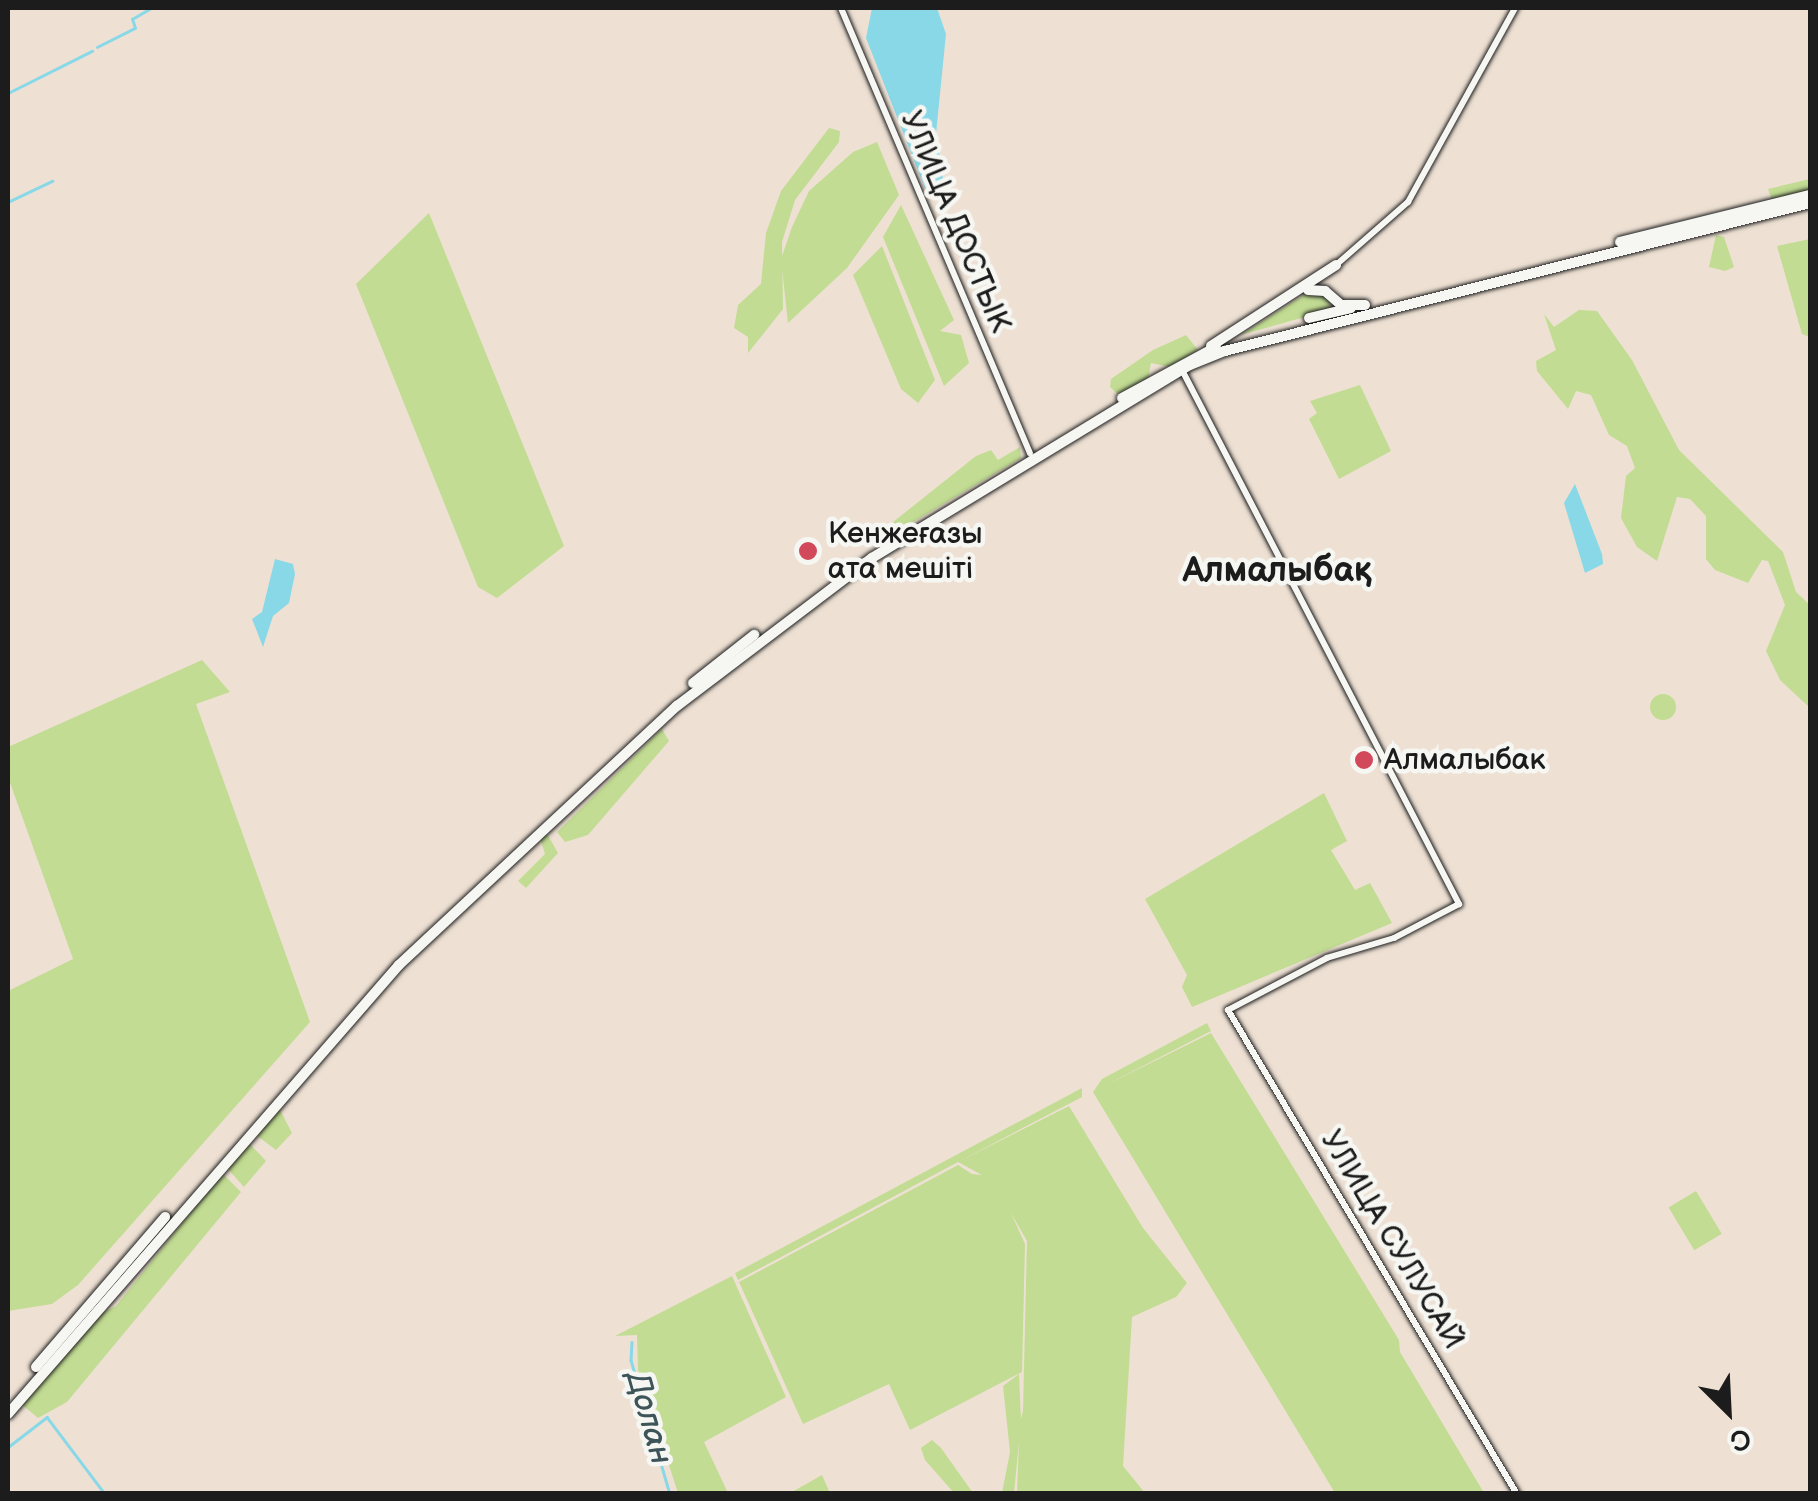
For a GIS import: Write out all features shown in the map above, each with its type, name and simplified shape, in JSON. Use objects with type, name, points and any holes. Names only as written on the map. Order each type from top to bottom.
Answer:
[{"type":"highway","points":[[1189,359],[1334,312],[1810,195]]},
{"type":"highway","points":[[776,622],[940,514],[1182,370],[1322,322],[1810,204]]},
{"type":"highway","points":[[8,1403],[394,962],[645,726],[879,546],[1304,291],[1336,266]]},
{"type":"highway","points":[[1334,312],[1327,282],[1336,266]]},
{"type":"highway","points":[[1304,291],[1320,288],[1341,306],[1366,305]]},
{"type":"highway","points":[[1322,322],[1334,312]]},
{"type":"highway","points":[[8,1414],[38,1370]]},
{"type":"main road","name":"УЛИЦА ДОСТЫК","points":[[841,8],[1030,454]]},
{"type":"main road","points":[[1336,266],[1408,202],[1514,8]]},
{"type":"main road","name":"УЛИЦА СУЛУСАЙ","points":[[1182,370],[1459,904],[1394,938],[1327,958],[1228,1010],[1517,1494]]},
{"type":"green space","points":[[829,128],[840,131],[839,142],[795,200],[782,242],[783,309],[748,353],[748,337],[734,328],[738,305],[761,284],[766,233],[781,191]]},
{"type":"green space","points":[[877,142],[899,195],[847,268],[788,323],[781,259],[809,191],[853,152]]},
{"type":"green space","points":[[1810,179],[1810,193],[1772,200],[1768,189]]},
{"type":"green space","points":[[901,205],[954,320],[940,331],[961,335],[969,363],[944,386],[883,237]]},
{"type":"green space","points":[[429,213],[564,546],[497,598],[478,587],[356,284]]},
{"type":"green space","points":[[1716,235],[1724,237],[1734,267],[1725,271],[1709,267]]},
{"type":"green space","points":[[1810,239],[1810,337],[1802,334],[1777,246]]},
{"type":"green space","points":[[882,246],[935,380],[918,403],[901,389],[853,275]]},
{"type":"green space","points":[[1307,293],[1329,298],[1330,310],[1241,335]]},
{"type":"green space","points":[[1579,310],[1597,311],[1632,360],[1679,450],[1783,552],[1796,592],[1810,605],[1810,708],[1780,680],[1766,651],[1785,605],[1768,561],[1762,560],[1748,583],[1715,570],[1706,559],[1706,516],[1690,499],[1677,497],[1657,561],[1637,547],[1621,518],[1626,476],[1635,468],[1627,446],[1609,435],[1591,395],[1576,391],[1568,409],[1537,371],[1536,361],[1556,350],[1544,314],[1554,327]]},
{"type":"green space","points":[[1186,335],[1198,350],[1170,367],[1151,363],[1148,379],[1121,397],[1110,387],[1111,379],[1153,350]]},
{"type":"green space","name":"Алмалыбақ","points":[[1360,385],[1391,451],[1339,479],[1309,419],[1317,413],[1310,401]]},
{"type":"green space","points":[[1020,447],[1021,458],[883,540],[873,538],[976,456],[991,450],[998,460]]},
{"type":"green space","points":[[202,660],[230,692],[196,704],[310,1022],[78,1285],[52,1304],[8,1311],[8,991],[73,959],[8,777],[8,747]]},
{"type":"green space","points":[[1663,694],[1672,698],[1676,707],[1672,716],[1663,720],[1654,716],[1650,707],[1654,698]]},
{"type":"green space","points":[[662,729],[669,741],[588,835],[565,842],[557,832]]},
{"type":"green space","points":[[1324,793],[1347,841],[1331,850],[1355,890],[1370,883],[1392,923],[1192,1007],[1182,987],[1187,975],[1145,899]]},
{"type":"green space","points":[[546,832],[558,853],[526,888],[518,881],[545,854],[540,838]]},
{"type":"green space","points":[[1207,1023],[1211,1031],[1104,1086],[1211,1033],[1399,1340],[1400,1352],[1484,1493],[1335,1493],[1093,1092],[1102,1079]]},
{"type":"green space","points":[[1082,1088],[1082,1097],[960,1161],[1069,1106],[1143,1228],[1187,1283],[1176,1297],[1132,1317],[1123,1466],[1145,1493],[1017,1493],[1019,1442],[1014,1493],[1002,1493],[1010,1452],[1003,1386],[1019,1374],[1021,1419],[1023,1411],[1027,1241],[1011,1213],[1025,1244],[1022,1372],[910,1430],[889,1384],[803,1424],[739,1282],[958,1165],[982,1175],[958,1162],[738,1280],[735,1273]]},
{"type":"green space","points":[[278,1106],[292,1133],[276,1150],[256,1135]]},
{"type":"green space","points":[[249,1143],[266,1161],[244,1187],[227,1168]]},
{"type":"green space","points":[[222,1173],[241,1192],[67,1402],[38,1418],[20,1403],[92,1318],[116,1306]]},
{"type":"green space","points":[[1696,1191],[1722,1234],[1694,1250],[1669,1207]]},
{"type":"green space","points":[[732,1276],[786,1397],[704,1442],[728,1493],[678,1493],[638,1370],[637,1335],[615,1336]]},
{"type":"green space","points":[[932,1440],[973,1493],[954,1493],[925,1460],[921,1448]]},
{"type":"green space","points":[[822,1475],[830,1493],[788,1493],[792,1492]]},
{"type":"water","points":[[872,8],[937,8],[946,34],[936,134],[943,179],[926,191],[866,38]]},
{"type":"water","points":[[1575,484],[1602,554],[1603,564],[1585,573],[1564,503]]},
{"type":"water","points":[[275,559],[293,564],[295,574],[289,603],[273,616],[263,647],[252,619],[262,612]]},
{"type":"waterway","points":[[97,47],[135,28],[132,19],[151,8]]},
{"type":"waterway","points":[[8,93],[92,51]]},
{"type":"waterway","points":[[8,202],[52,181]]},
{"type":"waterway","name":"Долан","points":[[632,1342],[631,1360],[670,1494]]},
{"type":"waterway","points":[[8,1447],[47,1417],[105,1494]]},
{"type":"place","name":"Кенжеғазы ата мешіті","points":[[808,551]]},
{"type":"place","name":"Алмалыбак","points":[[1364,760]]},
{"type":"district","name":"Алмалыбақ","points":[[1277,571]]}]
